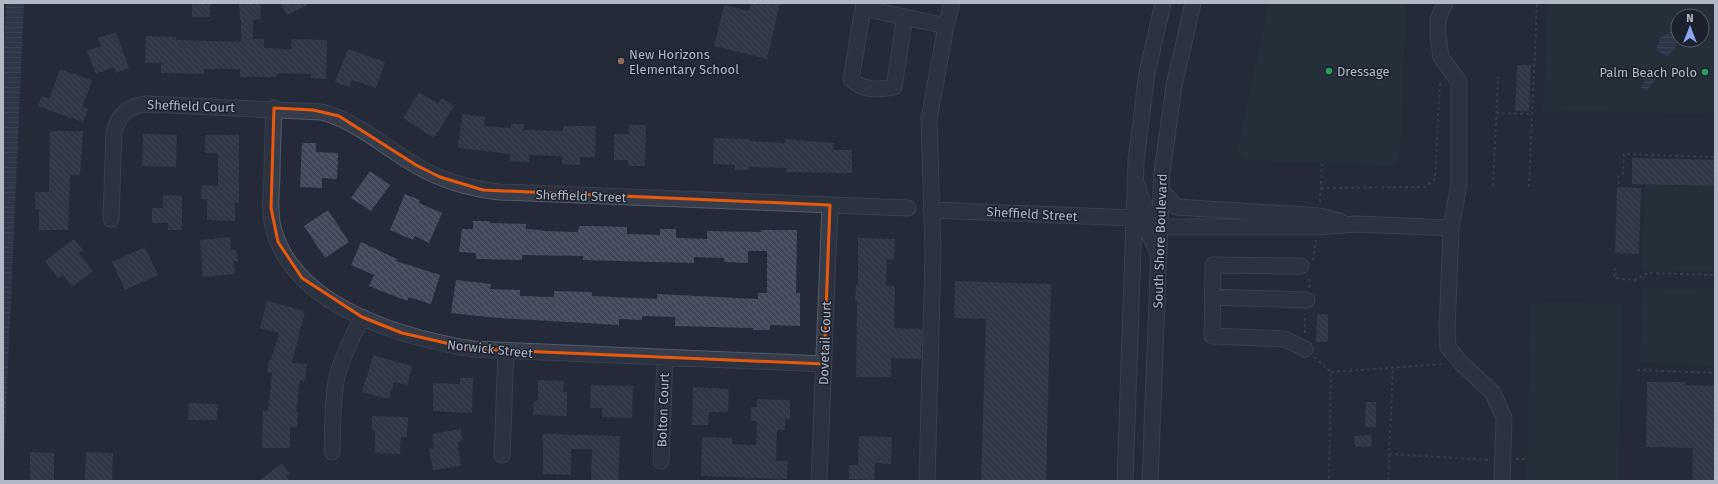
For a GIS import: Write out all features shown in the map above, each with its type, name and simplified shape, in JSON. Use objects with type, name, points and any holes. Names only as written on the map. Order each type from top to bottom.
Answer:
[{"type":"street","points":[[927,481],[933,253],[929,119],[946,26],[952,3]]},
{"type":"street","points":[[1125,481],[1135,179],[1141,110],[1150,58],[1163,3]]},
{"type":"street","name":"South Shore Boulevard","points":[[1150,481],[1160,227],[1168,123],[1174,86],[1193,3]]},
{"type":"street","points":[[1444,3],[1438,19],[1438,36],[1441,57],[1459,82],[1459,184],[1451,228],[1447,331],[1448,347],[1460,362],[1493,393],[1504,418],[1502,481]]},
{"type":"street","points":[[905,17],[894,87],[879,90],[858,86],[851,79],[864,6],[946,26]]},
{"type":"street","name":"Sheffield Court","points":[[111,219],[114,132],[116,123],[128,108],[146,104],[274,108]]},
{"type":"street","name":"Sheffield Street","points":[[274,108],[313,110],[339,116],[355,124],[422,168],[440,177],[483,190],[500,192],[908,208]]},
{"type":"street","name":"Norwick Street","points":[[274,108],[271,208],[273,226],[278,242],[288,261],[302,278],[315,289],[362,317],[402,333],[436,343],[472,349],[506,352],[824,364]]},
{"type":"street","points":[[1135,179],[1146,211],[1152,220],[1160,227],[1319,222]]},
{"type":"street","points":[[1162,191],[1176,207],[1319,222],[1451,228]]},
{"type":"street","name":"Dovetail Court","points":[[819,481],[830,205]]},
{"type":"street","name":"Sheffield Street","points":[[931,210],[1133,218]]},
{"type":"street","points":[[1133,218],[1144,224],[1159,258]]},
{"type":"street","points":[[1305,349],[1285,339],[1212,336],[1213,265],[1308,269]]},
{"type":"street","points":[[1212,297],[1307,300]]},
{"type":"street","points":[[332,452],[334,398],[338,376],[344,356],[362,317]]},
{"type":"street","points":[[502,455],[506,352]]},
{"type":"street","name":"Bolton Court","points":[[661,461],[665,358]]},
{"type":"path","points":[[1529,186],[1537,3]]},
{"type":"path","points":[[1493,186],[1498,77]]},
{"type":"path","points":[[1321,188],[1425,187],[1436,180],[1440,80]]},
{"type":"path","points":[[1496,113],[1532,114]]},
{"type":"path","points":[[1619,184],[1618,177],[1623,174],[1624,154],[1715,157]]},
{"type":"path","points":[[1322,164],[1319,222],[1308,269],[1305,349],[1331,372],[1460,362]]},
{"type":"path","points":[[1615,268],[1614,278],[1635,280],[1648,273],[1715,275]]},
{"type":"path","points":[[1388,481],[1393,367]]},
{"type":"path","points":[[1637,370],[1715,372]]},
{"type":"path","points":[[1329,481],[1331,372]]},
{"type":"path","points":[[1389,454],[1486,460],[1528,459]]},
{"type":"highlighted area","points":[[274,108],[313,110],[339,116],[416,165],[440,177],[483,190],[830,205],[824,364],[472,349],[402,333],[362,317],[302,278],[278,242],[271,208]]},
{"type":"shaded area","name":"Dressage","points":[[1269,3],[1406,3],[1400,153],[1397,161],[1390,165],[1249,162],[1241,157],[1237,151]]},
{"type":"shaded area","points":[[1548,3],[1715,3],[1715,114],[1543,110]]},
{"type":"shaded area","points":[[1645,185],[1715,187],[1715,271],[1642,270]]},
{"type":"shaded area","points":[[1642,288],[1715,290],[1715,365],[1640,363]]},
{"type":"shaded area","points":[[1530,302],[1622,304],[1619,481],[1527,481]]},
{"type":"water","points":[[6,3],[24,3],[3,481],[3,66]]},
{"type":"water","points":[[1670,32],[1670,48],[1675,48],[1667,56],[1656,50],[1661,37]]},
{"type":"water","points":[[1652,69],[1656,72],[1656,79],[1647,90],[1641,88],[1645,80],[1645,70]]},
{"type":"building","points":[[192,3],[210,3],[210,17],[192,17]]},
{"type":"building","points":[[239,3],[260,3],[261,19],[253,20],[253,39],[264,39],[264,48],[291,49],[292,39],[327,40],[326,79],[311,78],[311,74],[278,73],[277,77],[240,77],[240,69],[204,69],[204,74],[161,73],[161,63],[145,63],[146,36],[176,37],[176,40],[241,42]]},
{"type":"building","points":[[281,3],[311,3],[287,15]]},
{"type":"building","points":[[751,3],[780,3],[767,59],[714,46],[724,5],[749,11]]},
{"type":"building","points":[[116,32],[129,68],[116,73],[114,67],[96,74],[87,51],[101,46],[98,38]]},
{"type":"building","points":[[348,49],[385,62],[376,88],[352,80],[349,87],[335,82]]},
{"type":"building","points":[[1517,65],[1531,65],[1529,111],[1515,111]]},
{"type":"building","points":[[60,69],[92,80],[82,107],[88,109],[83,122],[38,106],[42,96],[49,99]]},
{"type":"building","points":[[419,92],[438,104],[442,98],[454,106],[434,138],[403,118]]},
{"type":"building","points":[[462,114],[485,117],[484,126],[511,128],[511,124],[524,124],[523,130],[563,131],[563,126],[596,126],[595,157],[580,157],[580,165],[562,164],[562,156],[529,155],[529,162],[510,161],[510,154],[458,148]]},
{"type":"building","points":[[629,125],[646,125],[645,166],[628,166],[628,160],[614,160],[614,134],[629,134]]},
{"type":"building","points":[[50,131],[83,131],[80,175],[70,175],[68,230],[39,230],[39,209],[35,209],[35,192],[49,192]]},
{"type":"building","points":[[143,134],[177,135],[176,167],[142,166]]},
{"type":"building","points":[[205,135],[239,135],[239,203],[235,203],[235,221],[207,220],[207,199],[201,199],[202,185],[218,186],[218,153],[205,153]]},
{"type":"building","points":[[714,138],[750,139],[750,141],[785,143],[785,139],[834,143],[833,150],[852,150],[852,173],[786,172],[787,168],[749,167],[749,170],[735,170],[735,165],[713,164]]},
{"type":"building","points":[[302,143],[316,143],[316,152],[338,153],[337,179],[322,178],[322,188],[300,187]]},
{"type":"building","points":[[1632,158],[1715,160],[1715,186],[1632,184]]},
{"type":"building","points":[[370,171],[390,185],[371,211],[351,198]]},
{"type":"building","points":[[1617,187],[1641,188],[1639,254],[1615,253]]},
{"type":"building","points":[[405,194],[420,200],[419,203],[442,213],[429,243],[415,236],[413,240],[390,230]]},
{"type":"building","points":[[163,195],[182,196],[182,230],[168,230],[168,223],[152,223],[152,208],[163,208]]},
{"type":"building","points":[[328,210],[349,242],[325,258],[304,226]]},
{"type":"building","points":[[473,221],[526,224],[526,229],[542,231],[578,232],[579,226],[627,227],[627,234],[660,235],[660,229],[676,229],[676,238],[707,239],[707,231],[761,232],[761,230],[797,230],[796,293],[800,293],[800,326],[770,325],[770,330],[753,330],[753,328],[675,326],[675,317],[642,316],[642,320],[619,319],[619,325],[498,318],[451,313],[456,280],[491,284],[490,289],[520,290],[520,296],[554,297],[554,291],[592,292],[592,296],[657,299],[657,294],[758,299],[758,293],[767,293],[767,251],[748,251],[748,263],[724,262],[724,258],[694,257],[694,263],[583,260],[583,256],[522,255],[522,260],[476,259],[476,253],[459,252],[462,229],[473,229]]},
{"type":"building","points":[[230,237],[231,250],[236,250],[238,261],[234,261],[235,274],[203,277],[200,240]]},
{"type":"building","points":[[858,238],[895,239],[894,259],[887,259],[886,286],[895,286],[894,328],[922,329],[921,359],[891,358],[891,377],[856,377],[857,301],[855,301],[856,285],[858,285]]},
{"type":"building","points":[[74,239],[83,250],[79,253],[93,271],[72,287],[63,275],[58,278],[45,261]]},
{"type":"building","points":[[361,242],[397,259],[396,261],[440,275],[431,304],[409,297],[407,301],[369,286],[374,275],[351,265]]},
{"type":"building","points":[[145,247],[158,275],[125,290],[112,262]]},
{"type":"building","points":[[955,281],[1051,284],[1046,481],[981,481],[986,319],[954,318]]},
{"type":"building","points":[[267,301],[305,311],[292,363],[307,364],[305,381],[300,380],[296,412],[298,412],[297,427],[290,427],[290,448],[262,448],[263,411],[268,411],[272,373],[267,372],[269,360],[271,360],[279,333],[260,328]]},
{"type":"building","points":[[1317,314],[1328,314],[1328,342],[1316,342]]},
{"type":"building","points":[[373,355],[412,366],[407,385],[394,382],[389,399],[362,392]]},
{"type":"building","points":[[460,378],[473,378],[472,413],[433,411],[433,383],[460,384]]},
{"type":"building","points":[[538,380],[564,381],[563,392],[567,392],[567,416],[533,415],[534,401],[538,401]]},
{"type":"building","points":[[1647,382],[1685,382],[1685,385],[1715,386],[1715,481],[1692,481],[1693,448],[1646,447]]},
{"type":"building","points":[[591,385],[633,386],[632,418],[602,417],[602,408],[590,408]]},
{"type":"building","points":[[693,387],[729,389],[728,412],[709,412],[708,425],[692,425]]},
{"type":"building","points":[[757,399],[790,400],[790,419],[785,419],[785,430],[777,430],[776,461],[788,461],[787,479],[701,476],[702,437],[732,438],[732,444],[756,445],[757,421],[751,421],[751,407],[757,407]]},
{"type":"building","points":[[1366,402],[1376,402],[1376,427],[1365,427]]},
{"type":"building","points":[[189,403],[218,404],[217,420],[188,420]]},
{"type":"building","points":[[372,416],[408,417],[407,437],[401,437],[400,454],[375,453],[375,431],[372,431]]},
{"type":"building","points":[[461,429],[462,441],[458,442],[461,466],[433,470],[429,449],[434,448],[432,434]]},
{"type":"building","points":[[543,434],[620,436],[618,481],[591,481],[592,449],[571,449],[571,475],[543,474]]},
{"type":"building","points":[[1371,435],[1372,446],[1355,447],[1354,436]]},
{"type":"building","points":[[859,436],[892,437],[891,464],[875,463],[874,480],[849,479],[849,465],[858,465]]},
{"type":"building","points":[[30,452],[54,453],[54,481],[30,481]]},
{"type":"building","points":[[86,452],[113,453],[112,480],[85,480]]},
{"type":"building","points":[[282,463],[290,473],[286,476],[290,481],[259,481]]},
{"type":"place","name":"New Horizons Elementary School","points":[[621,61]]},
{"type":"place","name":"Dressage","points":[[1329,71]]},
{"type":"place","name":"Palm Beach Polo","points":[[1705,72]]}]
